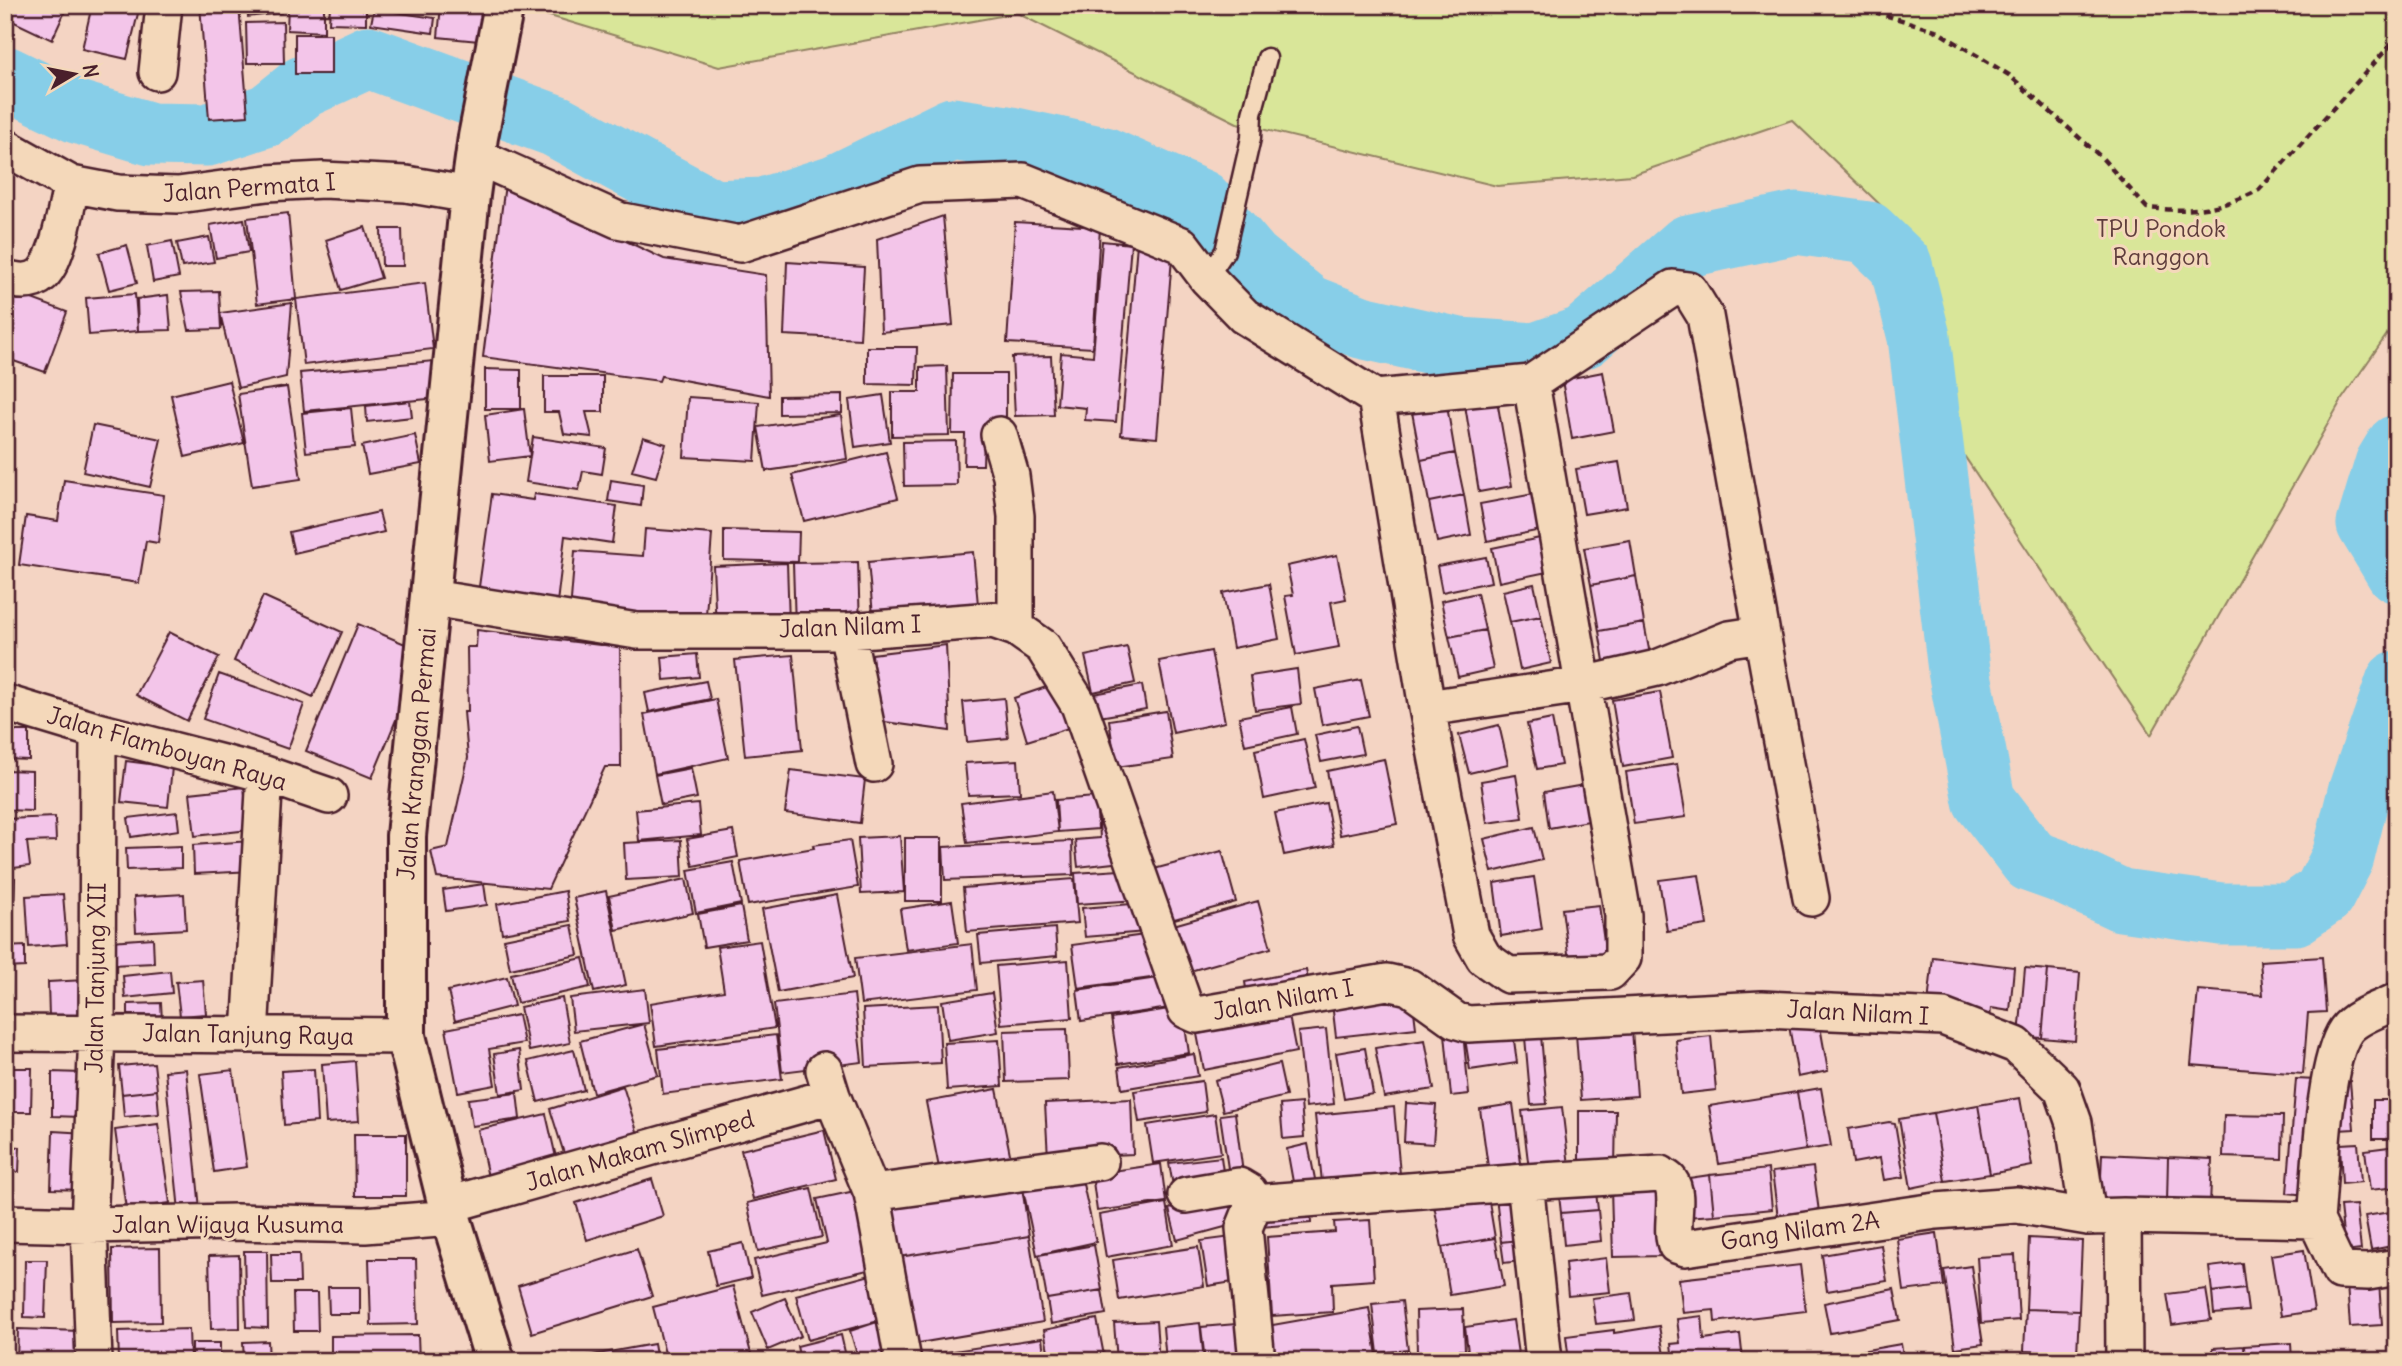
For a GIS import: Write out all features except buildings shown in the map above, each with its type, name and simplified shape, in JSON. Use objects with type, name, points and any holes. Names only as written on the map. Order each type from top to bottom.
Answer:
[{"type":"street","points":[[157,72],[164,5]]},
{"type":"street","name":"Jalan Kranggan Permai","points":[[495,1361],[449,1212],[407,1036],[406,836],[470,195],[502,17]]},
{"type":"street","points":[[477,146],[618,220],[740,244],[920,185],[1023,181],[1182,245],[1216,265],[1244,316],[1376,398],[1531,383],[1673,288],[1689,290],[1705,316],[1811,898]]},
{"type":"street","name":"Jalan Permata I","points":[[5,147],[71,184],[118,193],[178,195],[267,183],[323,180],[406,184],[470,195]]},
{"type":"street","points":[[5,278],[28,282],[45,273],[51,265],[71,184]]},
{"type":"street","points":[[1376,398],[1427,708],[1471,935],[1484,958],[1508,975],[1610,972],[1623,958],[1623,915],[1531,383]]},
{"type":"street","points":[[999,435],[1011,476],[1016,516],[1016,628]]},
{"type":"street","name":"Jalan Nilam I","points":[[431,598],[637,631],[847,631],[993,620],[1016,628],[1043,647],[1079,705],[1186,1010],[1191,1014],[1387,982],[1409,987],[1455,1020],[1468,1024],[1762,1009],[1943,1017],[2016,1045],[2062,1089],[2074,1123],[2088,1217]]},
{"type":"street","points":[[847,631],[874,764]]},
{"type":"street","points":[[1427,708],[1583,685],[1657,668],[1729,639],[1762,634]]},
{"type":"street","name":"Jalan Flamboyan Raya","points":[[5,703],[98,732],[265,774],[329,796]]},
{"type":"street","name":"Jalan Tanjung XII","points":[[94,1361],[89,1225],[97,1033],[98,732]]},
{"type":"street","points":[[250,1035],[265,774]]},
{"type":"street","points":[[2397,1002],[2355,1022],[2347,1029],[2340,1043],[2329,1083],[2316,1220],[2340,1271],[2368,1272],[2397,1268]]},
{"type":"street","name":"Jalan Tanjung Raya","points":[[5,1033],[407,1036]]},
{"type":"street","name":"Jalan Makam Slimped","points":[[449,1212],[828,1083],[872,1194]]},
{"type":"street","points":[[903,1361],[872,1194],[1100,1162]]},
{"type":"street","name":"Gang Nilam 2A","points":[[1254,1203],[1661,1174],[1670,1181],[1674,1194],[1673,1238],[1676,1245],[1685,1248],[1936,1211],[2017,1205],[2088,1217],[2316,1220]]},
{"type":"street","points":[[1525,1182],[1544,1361]]},
{"type":"street","points":[[1186,1195],[1239,1186],[1249,1192],[1254,1203],[1244,1228],[1257,1361]]},
{"type":"street","name":"Jalan Wijaya Kusuma","points":[[5,1223],[89,1225],[236,1222],[365,1225],[449,1212]]},
{"type":"street","points":[[2123,1216],[2124,1361]]},
{"type":"lane","points":[[1216,265],[1238,199],[1251,138],[1252,114],[1267,58]]},
{"type":"path","points":[[1851,5],[1935,30],[2009,75],[2101,157],[2147,208],[2180,211],[2211,209],[2236,202],[2259,190],[2397,38]]},
{"type":"green space","name":"TPU Pondok Ranggon","points":[[542,5],[2397,5],[2397,320],[2342,399],[2151,735],[1957,445],[1922,245],[1792,120],[1632,175],[1497,186],[1237,123],[1017,13],[719,67],[540,13]]},
{"type":"waterway","points":[[5,77],[77,112],[151,134],[207,135],[268,115],[303,87],[368,57],[556,126],[713,211],[763,209],[835,186],[952,129],[1006,137],[1104,158],[1201,201],[1251,260],[1308,306],[1361,327],[1459,349],[1535,354],[1584,337],[1688,246],[1796,223],[1868,233],[1901,265],[1919,337],[1959,670],[1984,800],[2031,861],[2121,900],[2221,914],[2295,914],[2324,894],[2343,857],[2359,792],[2397,682]]},
{"type":"waterway","points":[[2397,446],[2386,464],[2368,524],[2397,572]]}]
